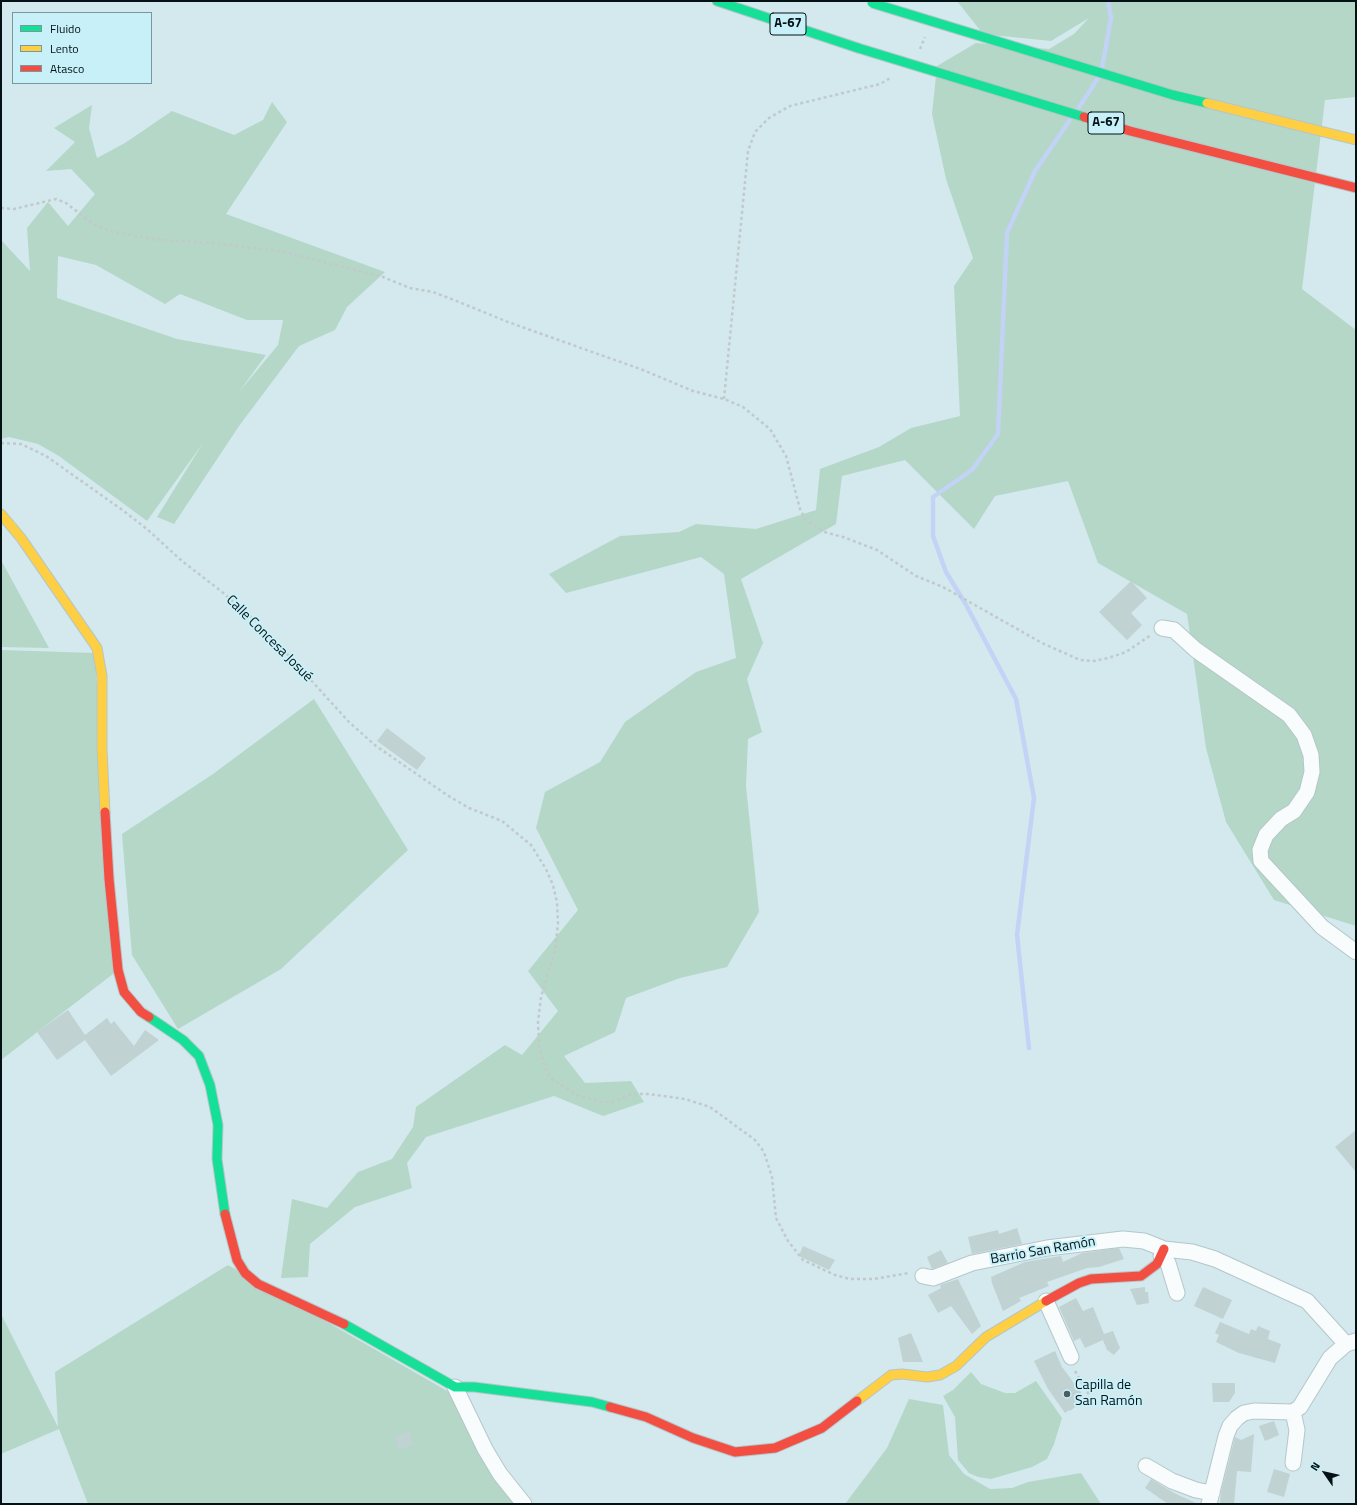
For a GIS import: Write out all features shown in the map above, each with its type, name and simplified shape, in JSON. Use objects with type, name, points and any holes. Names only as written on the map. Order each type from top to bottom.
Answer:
[{"type":"main road","name":"A-67","points":[[718,1],[858,48],[1130,131],[1356,188]]},
{"type":"main road","points":[[868,2],[1173,95],[1356,140]]},
{"type":"main road","points":[[1,514],[21,538],[97,648],[102,676],[102,749],[109,879],[118,970],[124,992],[141,1012],[183,1040],[199,1056],[210,1085],[213,1099],[218,1126],[217,1159],[221,1195],[237,1260],[245,1273],[258,1284],[355,1330],[454,1387],[474,1387],[592,1402],[646,1417],[693,1438],[735,1452],[775,1448],[822,1428],[891,1375],[902,1374],[927,1377],[940,1375],[956,1366],[969,1351],[995,1330],[1023,1313],[1068,1289],[1091,1280],[1141,1276],[1157,1264],[1163,1252]]},
{"type":"street","points":[[1162,628],[1174,630],[1196,650],[1288,715],[1304,735],[1311,755],[1312,772],[1307,792],[1294,810],[1281,819],[1266,836],[1260,850],[1261,861],[1322,927],[1356,952]]},
{"type":"street","name":"Barrio San Ramón","points":[[923,1276],[933,1278],[972,1263],[1047,1248],[1123,1239],[1144,1241],[1163,1252],[1192,1252],[1216,1259],[1307,1301],[1351,1343],[1330,1358],[1300,1407],[1293,1412]]},
{"type":"street","points":[[1163,1252],[1177,1293]]},
{"type":"street","points":[[1046,1301],[1070,1357]]},
{"type":"street","points":[[454,1387],[500,1474],[524,1504]]},
{"type":"street","points":[[1146,1466],[1172,1481],[1210,1499],[1226,1436],[1230,1426],[1236,1418],[1244,1413],[1254,1411],[1293,1412],[1297,1430],[1293,1463]]},
{"type":"path","points":[[917,55],[926,35]]},
{"type":"path","points":[[724,399],[748,150],[755,132],[769,118],[790,106],[880,84],[897,74]]},
{"type":"path","points":[[1,208],[14,209],[56,199],[66,203],[93,224],[113,232],[161,240],[229,245],[279,251],[368,272],[410,288],[434,292],[508,322],[643,370],[693,391],[724,399],[743,407],[770,429],[786,456],[800,509],[806,520],[824,532],[843,537],[877,550],[916,576],[943,587],[1042,642],[1080,660],[1094,661],[1126,652],[1162,628]]},
{"type":"path","name":"Calle Concesa Josué","points":[[1,443],[21,444],[46,456],[126,513],[147,529],[182,561],[221,590],[278,644],[348,722],[376,746],[447,795],[469,808],[502,821],[531,845],[546,869],[557,902],[558,924],[555,951],[541,997],[538,1022],[539,1045],[543,1061],[547,1072],[553,1080],[577,1095],[602,1102],[612,1102],[632,1094],[649,1094],[685,1098],[710,1108],[755,1140],[764,1152],[772,1177],[776,1218],[788,1241],[804,1260],[834,1275],[850,1279],[874,1279],[906,1272],[923,1276]]},
{"type":"path","points":[[1070,1357],[1074,1370],[1091,1398]]},
{"type":"green space","points":[[957,1],[1356,1],[1356,97],[1325,100],[1302,289],[1356,330],[1356,926],[1274,900],[1226,822],[1206,748],[1187,614],[1098,563],[1068,481],[995,496],[974,529],[905,460],[842,476],[836,524],[741,579],[763,643],[747,679],[762,732],[748,739],[746,786],[759,912],[727,967],[680,978],[626,998],[615,1032],[564,1056],[585,1083],[631,1081],[644,1102],[603,1116],[554,1096],[426,1137],[407,1163],[412,1188],[355,1207],[310,1244],[308,1277],[281,1278],[292,1199],[327,1208],[358,1172],[392,1159],[413,1127],[416,1107],[505,1045],[522,1055],[558,1011],[528,971],[578,910],[536,828],[545,792],[600,762],[625,722],[696,672],[736,658],[724,574],[701,557],[566,593],[549,574],[620,536],[679,532],[696,524],[756,529],[816,510],[820,469],[879,447],[911,428],[960,416],[954,286],[973,258],[946,179],[932,114],[937,66],[976,43],[1049,49],[1074,34],[1089,18],[1051,41],[983,34]]},
{"type":"green space","points":[[272,102],[287,122],[226,214],[385,272],[347,307],[335,330],[299,346],[239,426],[174,524],[157,517],[203,443],[147,521],[59,456],[38,444],[9,437],[1,439],[1,240],[30,271],[27,228],[48,202],[68,226],[95,194],[71,169],[46,171],[75,142],[54,128],[92,105],[89,128],[97,158],[125,143],[172,111],[234,135],[263,120]],"holes":[[[58,256],[96,265],[165,304],[180,294],[247,320],[283,320],[278,345],[239,392],[266,355],[177,339],[57,298]]]},
{"type":"green space","points":[[1,560],[49,648],[1,647]]},
{"type":"green space","points":[[1,650],[95,653],[113,974],[1,1060]]},
{"type":"green space","points":[[314,699],[408,850],[281,969],[178,1029],[132,955],[122,834],[213,774]]},
{"type":"green space","points":[[228,1265],[449,1392],[518,1504],[88,1504],[59,1429],[1,1454],[1,1314],[58,1427],[55,1372]]},
{"type":"green space","points":[[971,1372],[981,1384],[1005,1393],[1015,1393],[1036,1381],[1062,1418],[1054,1444],[1047,1459],[1032,1467],[991,1479],[978,1477],[969,1473],[958,1460],[955,1417],[943,1396],[953,1390]]},
{"type":"green space","points":[[909,1399],[943,1405],[949,1455],[964,1474],[990,1489],[1012,1488],[1028,1482],[1081,1473],[1101,1504],[845,1504],[887,1448]]},
{"type":"building","points":[[1131,581],[1147,598],[1131,613],[1142,625],[1127,640],[1099,612]]},
{"type":"building","points":[[387,728],[426,758],[417,770],[377,741]]},
{"type":"building","points":[[68,1010],[85,1035],[107,1018],[111,1024],[114,1021],[134,1046],[145,1030],[159,1040],[111,1076],[85,1040],[57,1060],[37,1032]]},
{"type":"building","points":[[1356,1130],[1356,1172],[1335,1147]]},
{"type":"building","points":[[1017,1228],[1022,1244],[972,1254],[968,1237],[998,1230],[999,1234]]},
{"type":"building","points":[[803,1246],[835,1260],[829,1270],[799,1256]]},
{"type":"building","points":[[1119,1248],[1124,1259],[1099,1267],[1087,1268],[1047,1282],[1049,1286],[1019,1298],[1021,1301],[1003,1311],[991,1277],[1025,1262],[1061,1256],[1063,1262],[1082,1253]]},
{"type":"building","points":[[941,1250],[948,1263],[932,1269],[927,1257]]},
{"type":"building","points":[[958,1279],[981,1326],[972,1334],[951,1306],[938,1313],[928,1295],[941,1288],[940,1285]]},
{"type":"building","points":[[1145,1287],[1145,1292],[1148,1292],[1149,1303],[1137,1305],[1130,1289]]},
{"type":"building","points":[[1203,1287],[1232,1300],[1223,1319],[1194,1306]]},
{"type":"building","points":[[1076,1298],[1083,1311],[1093,1307],[1104,1334],[1113,1331],[1120,1348],[1114,1355],[1107,1350],[1103,1340],[1085,1348],[1080,1338],[1074,1341],[1059,1307]]},
{"type":"building","points":[[1220,1322],[1249,1334],[1251,1329],[1256,1331],[1258,1326],[1270,1331],[1268,1339],[1281,1344],[1275,1363],[1239,1353],[1216,1342],[1219,1335],[1215,1333]]},
{"type":"building","points":[[911,1333],[923,1362],[903,1362],[898,1338]]},
{"type":"building","points":[[1055,1351],[1062,1367],[1086,1399],[1065,1413],[1048,1389],[1034,1361]]},
{"type":"building","points":[[1212,1383],[1235,1383],[1235,1393],[1229,1402],[1213,1402]]},
{"type":"building","points":[[1274,1421],[1279,1435],[1265,1441],[1259,1426]]},
{"type":"building","points":[[410,1431],[414,1445],[398,1449],[394,1436]]},
{"type":"building","points":[[1254,1434],[1251,1472],[1237,1471],[1234,1504],[1220,1504],[1221,1492],[1235,1437],[1241,1440]]},
{"type":"building","points":[[1274,1469],[1290,1474],[1284,1497],[1267,1492]]},
{"type":"building","points":[[1151,1479],[1174,1493],[1198,1504],[1168,1504],[1145,1488]]},
{"type":"waterway","points":[[1102,68],[1111,18],[1108,1]]},
{"type":"waterway","points":[[1078,109],[1098,78]]},
{"type":"waterway","points":[[1029,1048],[1017,935],[1034,798],[1016,699],[965,603],[946,572],[933,536],[933,497],[972,470],[998,434],[1007,233],[1035,171],[1070,120]]},
{"type":"traffic: fast","points":[[717,1],[858,48]]},
{"type":"traffic: fast","points":[[872,3],[1173,95],[1207,103]]},
{"type":"traffic: fast","points":[[858,48],[1084,117]]},
{"type":"traffic: fast","points":[[149,1017],[183,1040],[199,1056],[210,1085],[218,1125],[217,1159],[225,1214]]},
{"type":"traffic: fast","points":[[344,1324],[455,1387],[474,1387],[592,1402],[610,1407]]},
{"type":"traffic: slow","points":[[1207,103],[1356,140]]},
{"type":"traffic: slow","points":[[1,514],[21,538],[97,648],[102,676],[102,749],[105,812]]},
{"type":"traffic: slow","points":[[857,1401],[891,1375],[902,1374],[927,1377],[940,1375],[956,1366],[986,1337],[1046,1301]]},
{"type":"traffic: jam","points":[[1084,117],[1130,131],[1356,188]]},
{"type":"traffic: jam","points":[[105,812],[109,879],[118,970],[124,992],[141,1012],[149,1017]]},
{"type":"traffic: jam","points":[[225,1214],[237,1260],[245,1273],[258,1284],[344,1324]]},
{"type":"traffic: jam","points":[[1046,1301],[1079,1283],[1091,1279],[1141,1276],[1157,1264],[1164,1249]]},
{"type":"traffic: jam","points":[[610,1407],[646,1417],[693,1438],[735,1452],[775,1448],[822,1428],[857,1401]]},
{"type":"place","name":"Capilla de San Ramón","points":[[1067,1394]]}]
